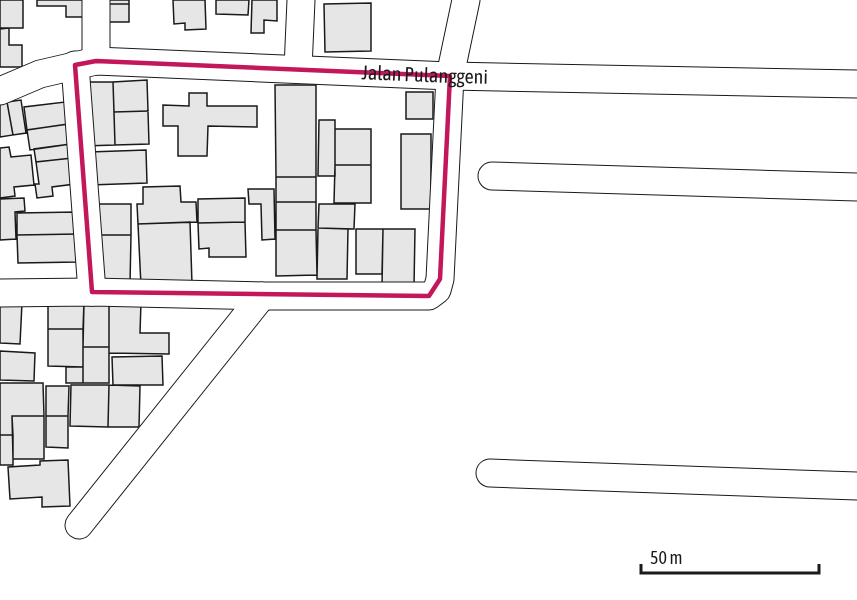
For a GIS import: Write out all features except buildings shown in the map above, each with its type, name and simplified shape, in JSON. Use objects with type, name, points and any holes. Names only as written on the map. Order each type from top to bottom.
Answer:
[{"type":"street","points":[[92,292],[86,63],[96,0]]},
{"type":"street","points":[[298,69],[301,0]]},
{"type":"street","points":[[0,293],[429,296],[437,290],[440,279],[450,76],[466,0]]},
{"type":"street","name":"Jalan Pulanggeni","points":[[0,91],[40,74],[86,63],[450,76],[857,84]]},
{"type":"street","points":[[492,176],[857,187]]},
{"type":"street","points":[[79,525],[262,296]]},
{"type":"street","points":[[490,473],[857,486]]},
{"type":"highlighted area","points":[[96,61],[450,76],[440,279],[429,296],[92,292],[75,65]]}]
